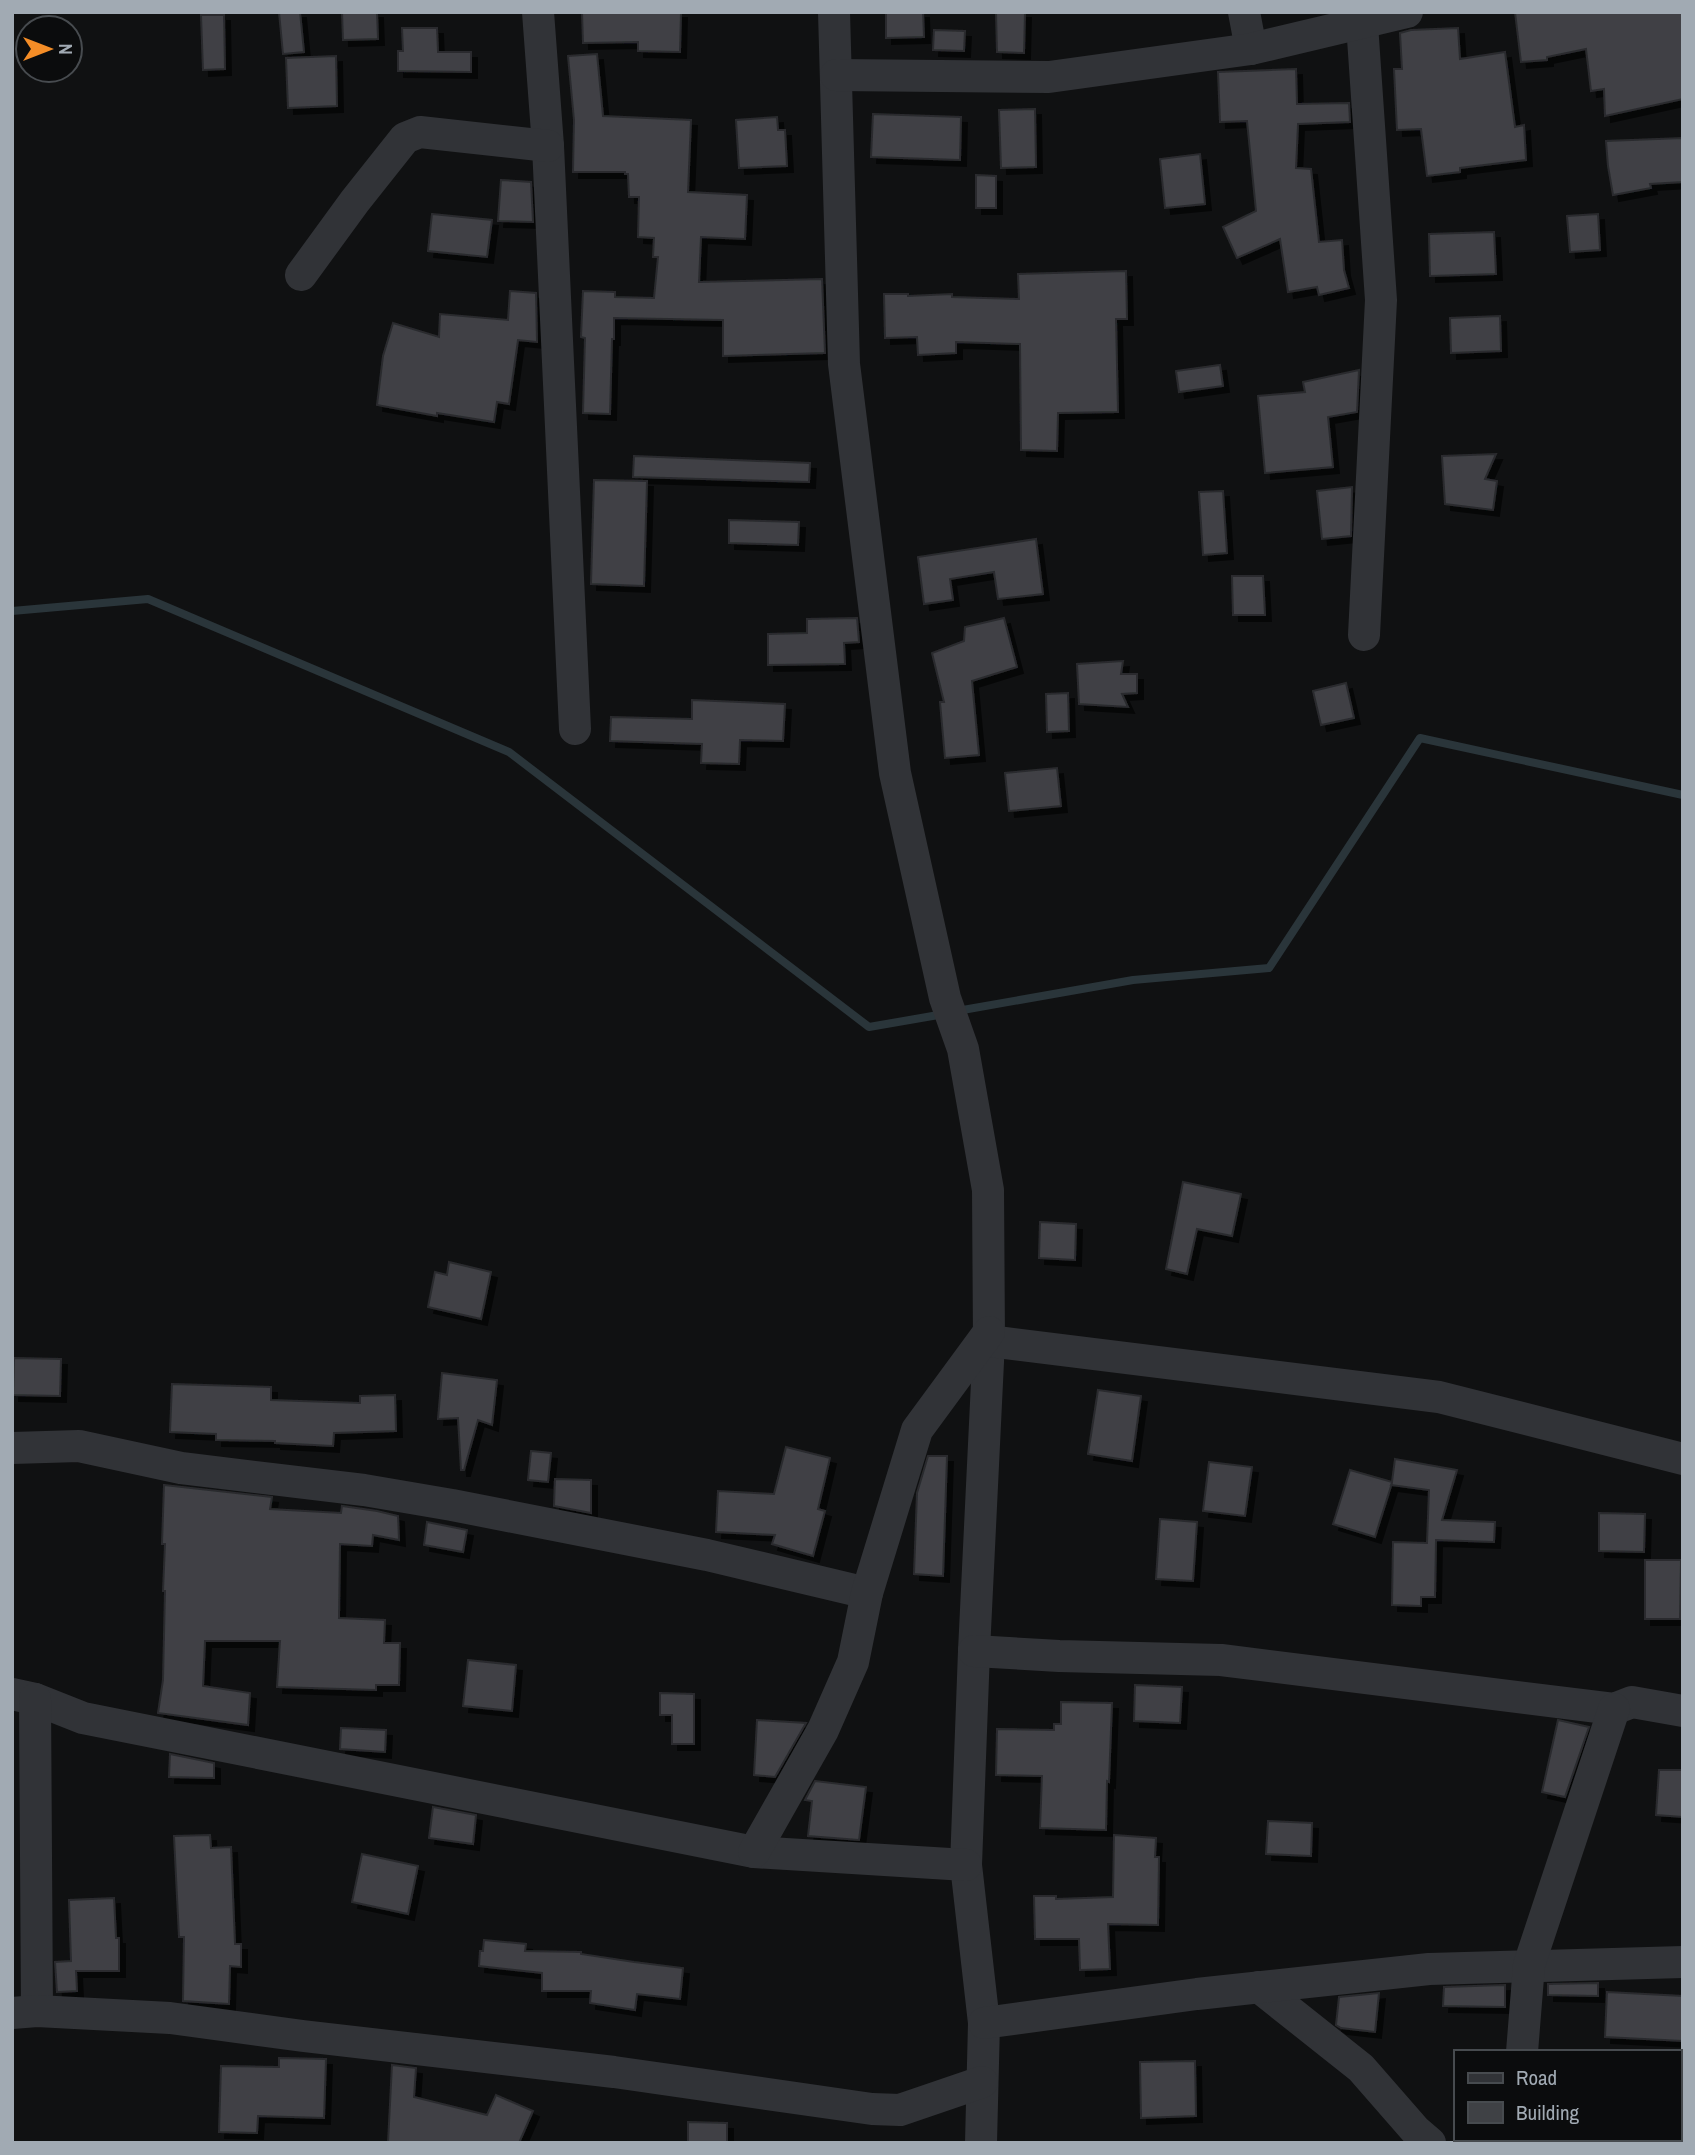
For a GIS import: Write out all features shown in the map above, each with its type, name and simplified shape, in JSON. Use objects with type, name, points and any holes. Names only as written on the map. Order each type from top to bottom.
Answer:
[{"type":"street","points":[[538,12],[548,146],[575,729]]},
{"type":"street","points":[[834,12],[844,364],[895,773],[945,998],[964,1049],[988,1189],[989,1336],[966,1865],[984,2023],[981,2143]]},
{"type":"street","points":[[1244,12],[1251,49]]},
{"type":"street","points":[[835,75],[1049,77],[1251,49],[1407,12]]},
{"type":"street","points":[[1362,24],[1381,300],[1364,635]]},
{"type":"street","points":[[301,275],[405,138],[420,132],[548,146]]},
{"type":"street","points":[[989,1336],[1440,1397],[1683,1459]]},
{"type":"street","points":[[754,1852],[823,1730],[853,1662],[867,1593],[917,1430],[989,1336]]},
{"type":"street","points":[[12,1448],[79,1446],[181,1468],[377,1492],[707,1555],[867,1593]]},
{"type":"street","points":[[974,1651],[1221,1660],[1614,1709],[1632,1702],[1683,1711]]},
{"type":"street","points":[[966,1865],[754,1852],[83,1718],[24,1696],[25,2012],[170,2018],[614,2072],[872,2109],[900,2110],[982,2082]]},
{"type":"street","points":[[1522,2050],[1529,1965],[1614,1709]]},
{"type":"street","points":[[984,2023],[1259,1987],[1429,1969],[1683,1962]]},
{"type":"street","points":[[1259,1987],[1361,2068],[1416,2131],[1430,2143]]},
{"type":"building","points":[[279,12],[300,12],[304,52],[283,54]]},
{"type":"building","points":[[342,12],[377,12],[378,39],[343,40]]},
{"type":"building","points":[[582,12],[681,12],[680,52],[638,51],[638,42],[583,43]]},
{"type":"building","points":[[886,12],[923,12],[924,37],[886,38]]},
{"type":"building","points":[[996,12],[1025,12],[1024,53],[997,52]]},
{"type":"building","points":[[1515,12],[1683,12],[1683,99],[1605,116],[1604,89],[1591,91],[1586,49],[1547,57],[1547,60],[1521,62]]},
{"type":"building","points":[[201,15],[224,15],[225,69],[203,70]]},
{"type":"building","points":[[402,28],[437,28],[438,52],[471,52],[471,72],[398,71],[398,51],[403,51]]},
{"type":"building","points":[[1458,28],[1460,59],[1505,52],[1515,127],[1524,125],[1526,160],[1460,168],[1460,172],[1427,176],[1421,129],[1397,130],[1394,69],[1402,69],[1400,33]]},
{"type":"building","points":[[934,30],[965,31],[964,51],[933,50]]},
{"type":"building","points":[[597,54],[603,116],[691,120],[688,192],[747,195],[745,239],[701,237],[699,282],[822,279],[825,353],[723,356],[723,320],[614,318],[610,414],[583,413],[583,291],[615,292],[615,297],[654,298],[658,257],[653,257],[654,238],[638,237],[639,197],[629,197],[628,174],[573,172],[574,120],[568,56]]},
{"type":"building","points":[[336,56],[337,106],[288,108],[286,58]]},
{"type":"building","points":[[1296,69],[1297,104],[1349,103],[1350,122],[1298,124],[1296,168],[1311,169],[1319,242],[1342,240],[1344,270],[1349,288],[1319,295],[1317,287],[1288,292],[1280,239],[1237,258],[1223,227],[1256,211],[1247,121],[1220,122],[1218,72]]},
{"type":"building","points":[[1035,109],[1036,167],[1001,168],[999,110]]},
{"type":"building","points":[[873,114],[961,117],[960,160],[871,157]]},
{"type":"building","points":[[777,117],[778,130],[785,130],[787,166],[739,168],[736,120]]},
{"type":"building","points":[[1683,138],[1683,182],[1650,184],[1651,188],[1613,195],[1606,141]]},
{"type":"building","points":[[1200,154],[1205,204],[1165,208],[1160,159]]},
{"type":"building","points":[[976,175],[996,176],[996,208],[976,208]]},
{"type":"building","points":[[501,180],[531,182],[533,222],[498,221]]},
{"type":"building","points":[[432,214],[492,220],[487,257],[428,251]]},
{"type":"building","points":[[1598,214],[1600,250],[1570,252],[1567,216]]},
{"type":"building","points":[[1494,232],[1496,274],[1430,276],[1429,234]]},
{"type":"building","points":[[1126,271],[1127,319],[1116,319],[1118,412],[1058,413],[1057,451],[1021,450],[1020,344],[956,342],[956,353],[918,355],[917,337],[885,338],[884,294],[952,294],[952,297],[1019,299],[1018,274]]},
{"type":"building","points":[[510,291],[536,293],[537,342],[518,340],[509,404],[497,402],[494,422],[437,413],[437,416],[377,405],[383,356],[393,323],[439,337],[440,314],[508,320]]},
{"type":"building","points":[[1500,316],[1501,351],[1451,353],[1450,318]]},
{"type":"building","points":[[1220,365],[1223,386],[1179,392],[1176,371]]},
{"type":"building","points":[[1359,370],[1357,412],[1328,417],[1333,467],[1265,473],[1258,396],[1305,392],[1303,382]]},
{"type":"building","points":[[1496,454],[1485,479],[1497,481],[1493,510],[1445,504],[1442,456]]},
{"type":"building","points":[[634,456],[810,463],[809,482],[633,477]]},
{"type":"building","points":[[594,480],[647,481],[644,586],[591,584]]},
{"type":"building","points":[[1352,487],[1351,536],[1322,539],[1317,491]]},
{"type":"building","points":[[1223,491],[1227,553],[1203,555],[1199,492]]},
{"type":"building","points":[[729,520],[799,522],[798,545],[729,543]]},
{"type":"building","points":[[1036,539],[1043,594],[998,599],[994,572],[950,579],[953,600],[924,604],[918,557]]},
{"type":"building","points":[[1232,576],[1263,576],[1265,615],[1233,615]]},
{"type":"building","points":[[857,618],[859,642],[844,643],[845,664],[768,665],[768,634],[807,633],[807,619]]},
{"type":"building","points":[[1004,618],[1017,667],[972,681],[979,755],[945,758],[940,702],[944,702],[932,653],[964,641],[965,627]]},
{"type":"building","points":[[1123,661],[1121,674],[1137,674],[1137,693],[1122,694],[1128,707],[1079,704],[1077,664]]},
{"type":"building","points":[[1346,683],[1354,718],[1321,725],[1313,691]]},
{"type":"building","points":[[1068,693],[1069,731],[1047,732],[1046,694]]},
{"type":"building","points":[[692,700],[785,704],[783,741],[740,740],[739,764],[701,763],[702,744],[610,741],[611,717],[692,719]]},
{"type":"building","points":[[1057,768],[1061,806],[1009,811],[1005,773]]},
{"type":"building","points":[[1183,1182],[1241,1194],[1232,1236],[1197,1229],[1187,1274],[1166,1269]]},
{"type":"building","points":[[1040,1222],[1076,1224],[1075,1260],[1039,1258]]},
{"type":"building","points":[[449,1262],[491,1272],[481,1319],[428,1307],[435,1272],[447,1275]]},
{"type":"building","points":[[14,1358],[61,1359],[60,1396],[13,1395]]},
{"type":"building","points":[[442,1373],[497,1380],[492,1425],[478,1420],[464,1470],[461,1470],[458,1418],[438,1419]]},
{"type":"building","points":[[172,1384],[271,1387],[271,1400],[360,1403],[360,1396],[395,1395],[396,1431],[334,1433],[333,1446],[216,1440],[216,1434],[170,1432]]},
{"type":"building","points":[[1098,1390],[1141,1396],[1132,1461],[1088,1454]]},
{"type":"building","points":[[786,1447],[830,1458],[818,1509],[825,1511],[813,1556],[772,1544],[775,1535],[716,1532],[718,1491],[774,1494]]},
{"type":"building","points":[[531,1451],[551,1453],[548,1482],[528,1480]]},
{"type":"building","points":[[928,1456],[947,1456],[943,1576],[914,1574],[917,1493]]},
{"type":"building","points":[[1395,1459],[1457,1470],[1442,1520],[1495,1522],[1494,1542],[1436,1540],[1435,1597],[1421,1597],[1421,1606],[1392,1605],[1393,1542],[1427,1543],[1429,1490],[1391,1485],[1375,1537],[1333,1524],[1350,1470],[1392,1482]]},
{"type":"building","points":[[1209,1462],[1252,1467],[1245,1516],[1203,1511]]},
{"type":"building","points":[[555,1479],[591,1480],[591,1513],[554,1506]]},
{"type":"building","points":[[164,1485],[272,1497],[270,1509],[341,1513],[342,1506],[398,1516],[399,1540],[373,1535],[372,1546],[340,1544],[339,1618],[385,1620],[384,1643],[400,1643],[399,1685],[376,1685],[376,1690],[277,1687],[280,1641],[205,1641],[203,1686],[250,1693],[248,1725],[158,1713],[163,1680]]},
{"type":"building","points":[[1599,1513],[1645,1514],[1644,1552],[1599,1551]]},
{"type":"building","points":[[1160,1519],[1197,1522],[1193,1581],[1156,1579]]},
{"type":"building","points":[[427,1522],[467,1530],[463,1552],[424,1545]]},
{"type":"building","points":[[1645,1560],[1681,1560],[1680,1619],[1645,1619]]},
{"type":"building","points":[[468,1660],[516,1665],[512,1711],[463,1706]]},
{"type":"building","points":[[1135,1685],[1182,1687],[1180,1723],[1134,1721]]},
{"type":"building","points":[[660,1693],[694,1694],[694,1744],[672,1744],[672,1715],[660,1715]]},
{"type":"building","points":[[1061,1702],[1112,1703],[1106,1830],[1040,1828],[1042,1776],[996,1775],[997,1729],[1054,1730],[1054,1724],[1061,1724]]},
{"type":"building","points":[[757,1720],[806,1723],[775,1777],[754,1775]]},
{"type":"building","points":[[1558,1720],[1589,1727],[1565,1797],[1542,1792]]},
{"type":"building","points":[[341,1728],[386,1730],[385,1752],[340,1749]]},
{"type":"building","points":[[170,1754],[214,1763],[214,1778],[169,1777]]},
{"type":"building","points":[[1659,1770],[1683,1770],[1683,1817],[1656,1815]]},
{"type":"building","points":[[815,1781],[866,1787],[859,1840],[808,1836],[812,1801],[805,1800]]},
{"type":"building","points":[[433,1807],[476,1815],[473,1844],[429,1838]]},
{"type":"building","points":[[1268,1821],[1312,1823],[1311,1856],[1266,1854]]},
{"type":"building","points":[[210,1835],[211,1848],[231,1847],[235,1944],[241,1944],[241,1967],[230,1966],[229,2004],[183,2001],[184,1937],[179,1937],[174,1836]]},
{"type":"building","points":[[1114,1835],[1156,1838],[1155,1857],[1159,1857],[1158,1925],[1108,1924],[1110,1969],[1080,1970],[1079,1939],[1035,1939],[1034,1896],[1056,1896],[1056,1899],[1113,1897]]},
{"type":"building","points":[[362,1854],[418,1866],[408,1914],[352,1902]]},
{"type":"building","points":[[114,1898],[116,1938],[119,1938],[119,1971],[76,1971],[77,1991],[57,1992],[55,1962],[71,1961],[69,1900]]},
{"type":"building","points":[[484,1940],[526,1944],[525,1951],[581,1952],[683,1968],[680,1999],[637,1994],[635,2010],[590,2003],[591,1991],[542,1991],[542,1973],[479,1966]]},
{"type":"building","points":[[1598,1983],[1598,1996],[1548,1995],[1548,1984]]},
{"type":"building","points":[[1505,1985],[1505,2007],[1443,2006],[1444,1987]]},
{"type":"building","points":[[1607,1992],[1683,1996],[1683,2041],[1605,2037]]},
{"type":"building","points":[[1379,1993],[1375,2032],[1336,2025],[1339,1997]]},
{"type":"building","points":[[279,2058],[326,2059],[324,2118],[258,2116],[257,2133],[219,2132],[221,2066],[279,2067]]},
{"type":"building","points":[[1195,2061],[1196,2116],[1141,2118],[1140,2062]]},
{"type":"building","points":[[392,2065],[416,2068],[414,2097],[487,2115],[496,2095],[533,2111],[519,2143],[388,2143]]},
{"type":"building","points":[[688,2122],[727,2123],[727,2143],[688,2143]]},
{"type":"waterway","points":[[12,611],[148,599],[509,752],[869,1027],[944,1014]]},
{"type":"waterway","points":[[957,1011],[1133,980],[1269,968],[1420,738],[1683,795]]}]
